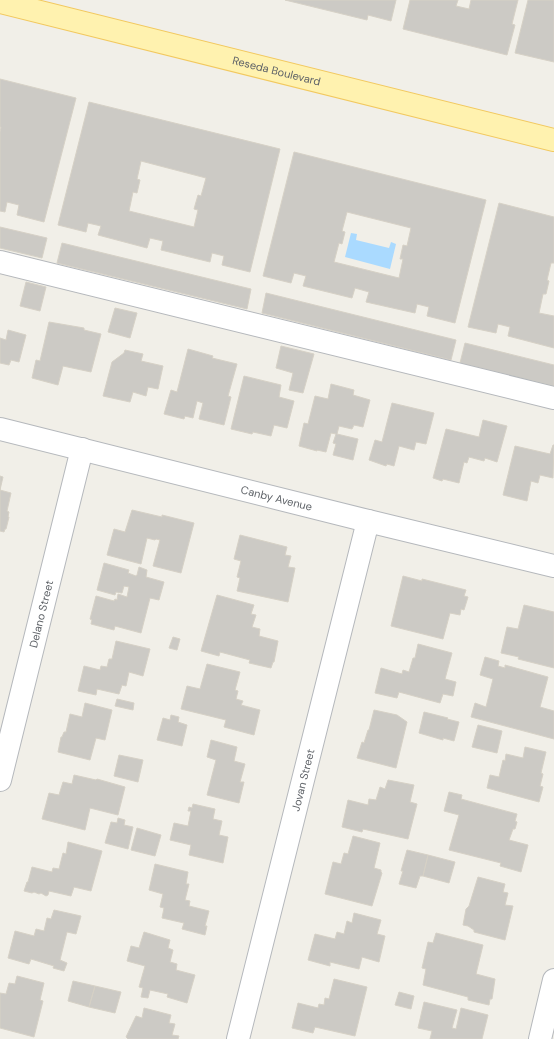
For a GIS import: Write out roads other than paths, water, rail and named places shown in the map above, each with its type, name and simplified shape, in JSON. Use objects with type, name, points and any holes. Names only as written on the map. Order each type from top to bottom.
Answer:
[{"type":"main road","name":"Reseda Boulevard","points":[[0,2],[554,140]]},
{"type":"street","points":[[0,262],[554,398]]},
{"type":"street","name":"Canby Avenue","points":[[0,429],[554,566]]},
{"type":"street","name":"Delano Street","points":[[0,780],[82,449]]},
{"type":"street","name":"Jovan Street","points":[[238,1039],[368,521]]},
{"type":"street","points":[[540,1039],[554,980]]},
{"type":"water","points":[[351,233],[357,234],[356,240],[389,248],[391,242],[396,244],[390,269],[345,257]]}]
